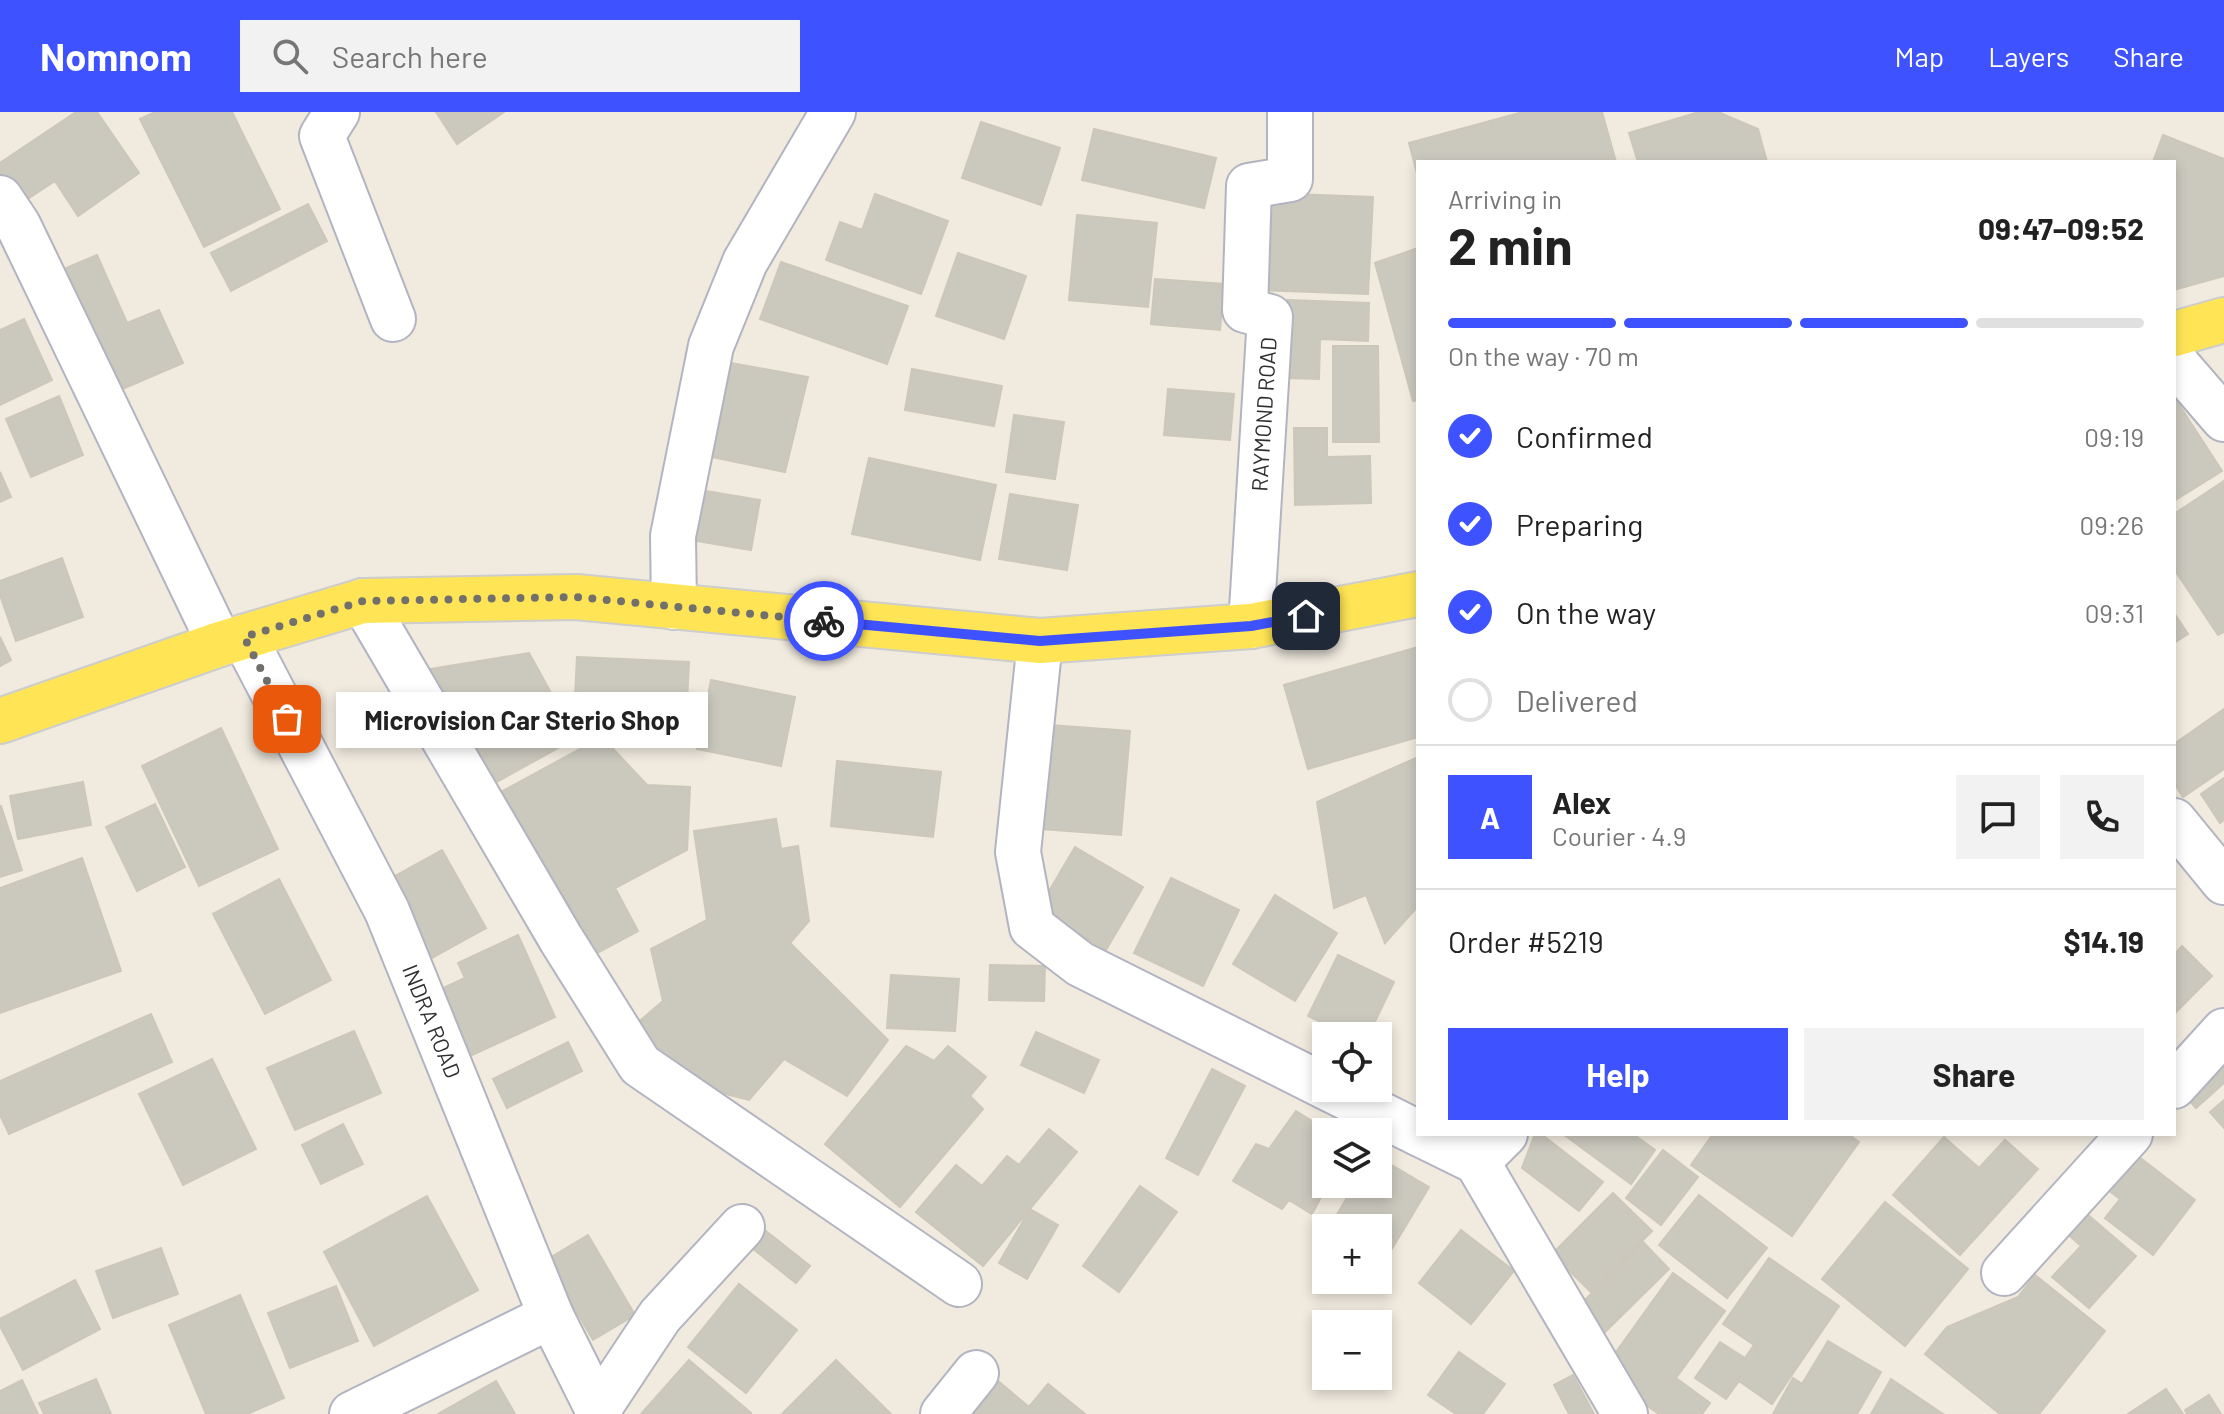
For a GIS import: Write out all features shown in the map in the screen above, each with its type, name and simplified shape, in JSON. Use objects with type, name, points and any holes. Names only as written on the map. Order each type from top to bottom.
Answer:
[{"type":"main road","points":[[2176,333],[2224,320]]},
{"type":"main road","points":[[0,721],[232,640],[363,601],[576,597],[1040,641],[1251,626],[1416,594]]},
{"type":"street","points":[[337,112],[322,136],[393,319]]},
{"type":"street","points":[[674,607],[673,536],[711,346],[745,262],[833,112]]},
{"type":"street","name":"RAYMOND ROAD","points":[[1251,626],[1270,317],[1245,310],[1249,186],[1290,179],[1290,112]]},
{"type":"street","name":"INDRA ROAD","points":[[0,198],[18,225],[232,640],[387,911],[551,1316],[599,1413]]},
{"type":"street","points":[[2176,363],[2224,419]]},
{"type":"street","points":[[363,601],[561,939],[640,1065],[959,1284]]},
{"type":"street","points":[[1040,641],[1018,852],[1032,927],[1080,964],[1312,1080]]},
{"type":"street","points":[[2176,823],[2224,882]]},
{"type":"street","points":[[2176,1084],[2224,1031]]},
{"type":"street","points":[[1355,1102],[1416,1132]]},
{"type":"street","points":[[1429,1136],[1491,1148],[1625,1414]]},
{"type":"street","points":[[2004,1273],[2128,1136]]},
{"type":"street","points":[[599,1413],[660,1316],[742,1227]]},
{"type":"street","points":[[352,1414],[551,1316]]},
{"type":"street","points":[[943,1414],[976,1373]]},
{"type":"building","points":[[76,112],[97,112],[139,173],[78,216],[55,181],[20,204],[0,175],[0,163]]},
{"type":"building","points":[[155,112],[232,112],[280,209],[204,247],[140,119]]},
{"type":"building","points":[[436,112],[504,112],[457,144]]},
{"type":"building","points":[[1523,112],[1602,112],[1615,160],[1416,160],[1416,169],[1409,143]]},
{"type":"building","points":[[1699,112],[1718,112],[1758,129],[1766,160],[1637,160],[1629,133]]},
{"type":"building","points":[[981,122],[1060,148],[1041,205],[962,178]]},
{"type":"building","points":[[1094,129],[1216,158],[1204,208],[1082,180]]},
{"type":"building","points":[[2163,135],[2224,159],[2224,276],[2176,289],[2176,160],[2154,160]]},
{"type":"building","points":[[1263,193],[1373,197],[1368,294],[1256,290]]},
{"type":"building","points":[[875,194],[948,221],[921,294],[826,260],[840,222],[862,230]]},
{"type":"building","points":[[308,204],[327,241],[231,291],[211,253]]},
{"type":"building","points":[[1077,215],[1157,223],[1148,307],[1069,300]]},
{"type":"building","points":[[1416,249],[1416,400],[1413,401],[1375,263]]},
{"type":"building","points":[[958,253],[1026,276],[1004,339],[936,316]]},
{"type":"building","points":[[97,255],[127,323],[159,310],[183,363],[111,394],[59,271]]},
{"type":"building","points":[[781,262],[908,306],[887,364],[760,319]]},
{"type":"building","points":[[1155,279],[1224,284],[1220,330],[1151,324]]},
{"type":"building","points":[[1288,300],[1369,303],[1368,341],[1320,339],[1319,379],[1286,378]]},
{"type":"building","points":[[24,319],[52,380],[0,405],[0,330]]},
{"type":"building","points":[[1333,346],[1378,346],[1379,442],[1333,442]]},
{"type":"building","points":[[720,361],[808,377],[785,472],[697,454]]},
{"type":"building","points":[[912,369],[1002,386],[994,426],[905,410]]},
{"type":"building","points":[[1168,389],[1234,394],[1230,440],[1164,435]]},
{"type":"building","points":[[59,396],[83,455],[31,477],[6,419]]},
{"type":"building","points":[[2176,400],[2222,471],[2176,500]]},
{"type":"building","points":[[1014,415],[1064,422],[1055,479],[1006,472]]},
{"type":"building","points":[[1294,428],[1327,428],[1327,457],[1370,456],[1371,503],[1295,505]]},
{"type":"building","points":[[869,458],[996,485],[980,560],[852,534]]},
{"type":"building","points":[[0,472],[11,497],[0,502]]},
{"type":"building","points":[[2224,481],[2224,632],[2218,635],[2176,572],[2176,513]]},
{"type":"building","points":[[688,488],[760,500],[751,550],[679,538]]},
{"type":"building","points":[[1010,494],[1078,505],[1067,570],[999,559]]},
{"type":"building","points":[[62,558],[83,617],[16,641],[0,595],[0,581]]},
{"type":"building","points":[[2176,616],[2188,634],[2176,642]]},
{"type":"building","points":[[0,637],[11,660],[0,666]]},
{"type":"building","points":[[1416,648],[1416,738],[1308,769],[1284,685]]},
{"type":"building","points":[[529,653],[576,738],[484,789],[418,671]]},
{"type":"building","points":[[577,657],[689,662],[686,722],[574,717]]},
{"type":"building","points":[[711,680],[795,697],[781,766],[697,749]]},
{"type":"building","points":[[2224,709],[2224,769],[2183,797],[2176,786],[2176,743]]},
{"type":"building","points":[[1050,725],[1130,731],[1121,835],[1042,829]]},
{"type":"building","points":[[221,728],[278,849],[199,886],[142,766]]},
{"type":"building","points":[[602,737],[647,785],[690,787],[687,850],[615,888],[638,931],[588,958],[499,793]]},
{"type":"building","points":[[1416,758],[1416,908],[1385,943],[1366,895],[1334,908],[1317,802]]},
{"type":"building","points":[[837,761],[941,772],[933,837],[831,826]]},
{"type":"building","points":[[2224,778],[2224,820],[2220,823],[2201,794]]},
{"type":"building","points":[[83,782],[91,825],[18,839],[10,796]]},
{"type":"building","points":[[155,804],[185,867],[137,891],[106,827]]},
{"type":"building","points":[[0,807],[22,870],[0,877]]},
{"type":"building","points":[[776,819],[781,849],[798,846],[809,921],[790,943],[888,1040],[847,1096],[784,1059],[749,1100],[683,1083],[635,1025],[663,1001],[651,949],[707,920],[694,831]]},
{"type":"building","points":[[1075,847],[1143,887],[1106,950],[1038,910]]},
{"type":"building","points":[[442,850],[486,928],[432,958],[388,880]]},
{"type":"building","points":[[82,858],[121,971],[0,1013],[0,888]]},
{"type":"building","points":[[1171,878],[1239,910],[1203,986],[1134,953]]},
{"type":"building","points":[[279,879],[331,980],[265,1014],[213,914]]},
{"type":"building","points":[[1275,895],[1337,933],[1295,1001],[1233,964]]},
{"type":"building","points":[[518,935],[555,1017],[470,1056],[439,990],[465,978],[458,963]]},
{"type":"building","points":[[2182,946],[2212,976],[2176,1012],[2176,953]]},
{"type":"building","points":[[1338,955],[1394,982],[1375,1022],[1321,1022],[1308,1016]]},
{"type":"building","points":[[990,965],[1045,966],[1044,1001],[989,1000]]},
{"type":"building","points":[[891,975],[959,979],[955,1031],[887,1028]]},
{"type":"building","points":[[151,1014],[172,1062],[9,1134],[0,1115],[0,1081]]},
{"type":"building","points":[[2224,1016],[2224,1083],[2196,1108],[2176,1086],[2176,1081]]},
{"type":"building","points":[[354,1031],[381,1093],[295,1130],[267,1068]]},
{"type":"building","points":[[1036,1032],[1099,1060],[1084,1093],[1021,1065]]},
{"type":"building","points":[[568,1042],[582,1071],[507,1108],[493,1079]]},
{"type":"building","points":[[906,1046],[934,1061],[948,1046],[986,1077],[970,1096],[983,1109],[900,1207],[825,1144]]},
{"type":"building","points":[[212,1059],[256,1149],[183,1185],[139,1094]]},
{"type":"building","points":[[1212,1069],[1245,1086],[1198,1175],[1166,1158]]},
{"type":"building","points":[[2224,1100],[2224,1128],[2210,1112]]},
{"type":"building","points":[[1296,1111],[1312,1121],[1312,1198],[1321,1198],[1312,1214],[1289,1200],[1282,1209],[1233,1181],[1256,1144],[1269,1149]]},
{"type":"building","points":[[343,1124],[363,1164],[321,1184],[302,1145]]},
{"type":"building","points":[[1049,1129],[1077,1152],[983,1266],[916,1212],[956,1165],[982,1186],[1007,1156],[1019,1165]]},
{"type":"building","points":[[1534,1136],[1544,1136],[1603,1182],[1579,1211],[1522,1168]]},
{"type":"building","points":[[1566,1136],[1636,1136],[1655,1150],[1631,1184]]},
{"type":"building","points":[[1712,1136],[1851,1136],[1859,1142],[1792,1236],[1691,1165]]},
{"type":"building","points":[[1944,1137],[1979,1168],[2005,1140],[2038,1169],[1960,1255],[1893,1195]]},
{"type":"building","points":[[2126,1147],[2195,1200],[2153,1255],[2105,1218],[2120,1199],[2099,1183]]},
{"type":"building","points":[[1663,1150],[1698,1177],[1661,1225],[1626,1198]]},
{"type":"building","points":[[1392,1165],[1429,1187],[1392,1249],[1392,1214],[1337,1214],[1347,1198],[1392,1198]]},
{"type":"building","points":[[1140,1186],[1177,1212],[1119,1292],[1083,1266]]},
{"type":"building","points":[[1613,1193],[1652,1231],[1591,1292],[1552,1254]]},
{"type":"building","points":[[1699,1195],[1767,1248],[1727,1298],[1659,1245]]},
{"type":"building","points":[[427,1196],[478,1290],[374,1346],[324,1252]]},
{"type":"building","points":[[1885,1202],[1968,1269],[1905,1346],[1822,1279]]},
{"type":"building","points":[[2080,1208],[2136,1256],[2089,1308],[2052,1277],[2081,1246],[2061,1228]]},
{"type":"building","points":[[1030,1209],[1058,1225],[1027,1279],[999,1263]]},
{"type":"building","points":[[1461,1230],[1514,1271],[1471,1324],[1419,1283]]},
{"type":"building","points":[[766,1231],[810,1266],[796,1283],[752,1248]]},
{"type":"building","points":[[588,1235],[635,1315],[593,1340],[546,1260]]},
{"type":"building","points":[[1643,1242],[1669,1269],[1604,1333],[1578,1307]]},
{"type":"building","points":[[161,1248],[178,1294],[113,1318],[96,1271]]},
{"type":"building","points":[[1769,1258],[1839,1306],[1772,1404],[1739,1381],[1726,1399],[1695,1378],[1720,1342],[1745,1358],[1754,1345],[1723,1324]]},
{"type":"building","points":[[1673,1273],[1725,1311],[1676,1378],[1710,1403],[1702,1414],[1659,1414],[1601,1373]]},
{"type":"building","points":[[2035,1275],[2105,1331],[2039,1414],[2000,1414],[1925,1354],[1947,1327],[2018,1297]]},
{"type":"building","points":[[75,1280],[100,1329],[23,1370],[0,1326],[0,1319]]},
{"type":"building","points":[[739,1284],[797,1330],[746,1393],[688,1347]]},
{"type":"building","points":[[336,1286],[358,1341],[290,1368],[268,1313]]},
{"type":"building","points":[[240,1295],[284,1398],[247,1414],[206,1414],[169,1325]]},
{"type":"building","points":[[1828,1341],[1881,1372],[1857,1414],[1773,1414],[1793,1378],[1802,1384]]},
{"type":"building","points":[[1459,1352],[1505,1384],[1483,1414],[1456,1414],[1428,1395]]},
{"type":"building","points":[[689,1360],[751,1413],[751,1414],[641,1414]]},
{"type":"building","points":[[836,1360],[891,1414],[782,1414]]},
{"type":"building","points":[[990,1374],[1029,1407],[1048,1384],[1085,1414],[974,1414],[963,1405]]},
{"type":"building","points":[[1573,1375],[1594,1414],[1569,1414],[1554,1385]]},
{"type":"building","points":[[96,1379],[111,1414],[44,1414],[39,1403]]},
{"type":"building","points":[[1891,1379],[1943,1414],[1871,1414]]},
{"type":"building","points":[[22,1380],[38,1414],[0,1414],[0,1391]]},
{"type":"building","points":[[496,1381],[515,1414],[438,1414]]},
{"type":"building","points":[[2166,1389],[2183,1414],[2128,1414]]},
{"type":"building","points":[[2209,1395],[2221,1414],[2187,1414],[2185,1410]]},
{"type":"way so far","points":[[287,719],[244,637],[363,601],[576,597],[824,621]]},
{"type":"place","name":"Microvision Car Sterio Shop","points":[[287,719]]},
{"type":"route","points":[[824,621],[1040,641],[1251,626],[1306,616]]}]
